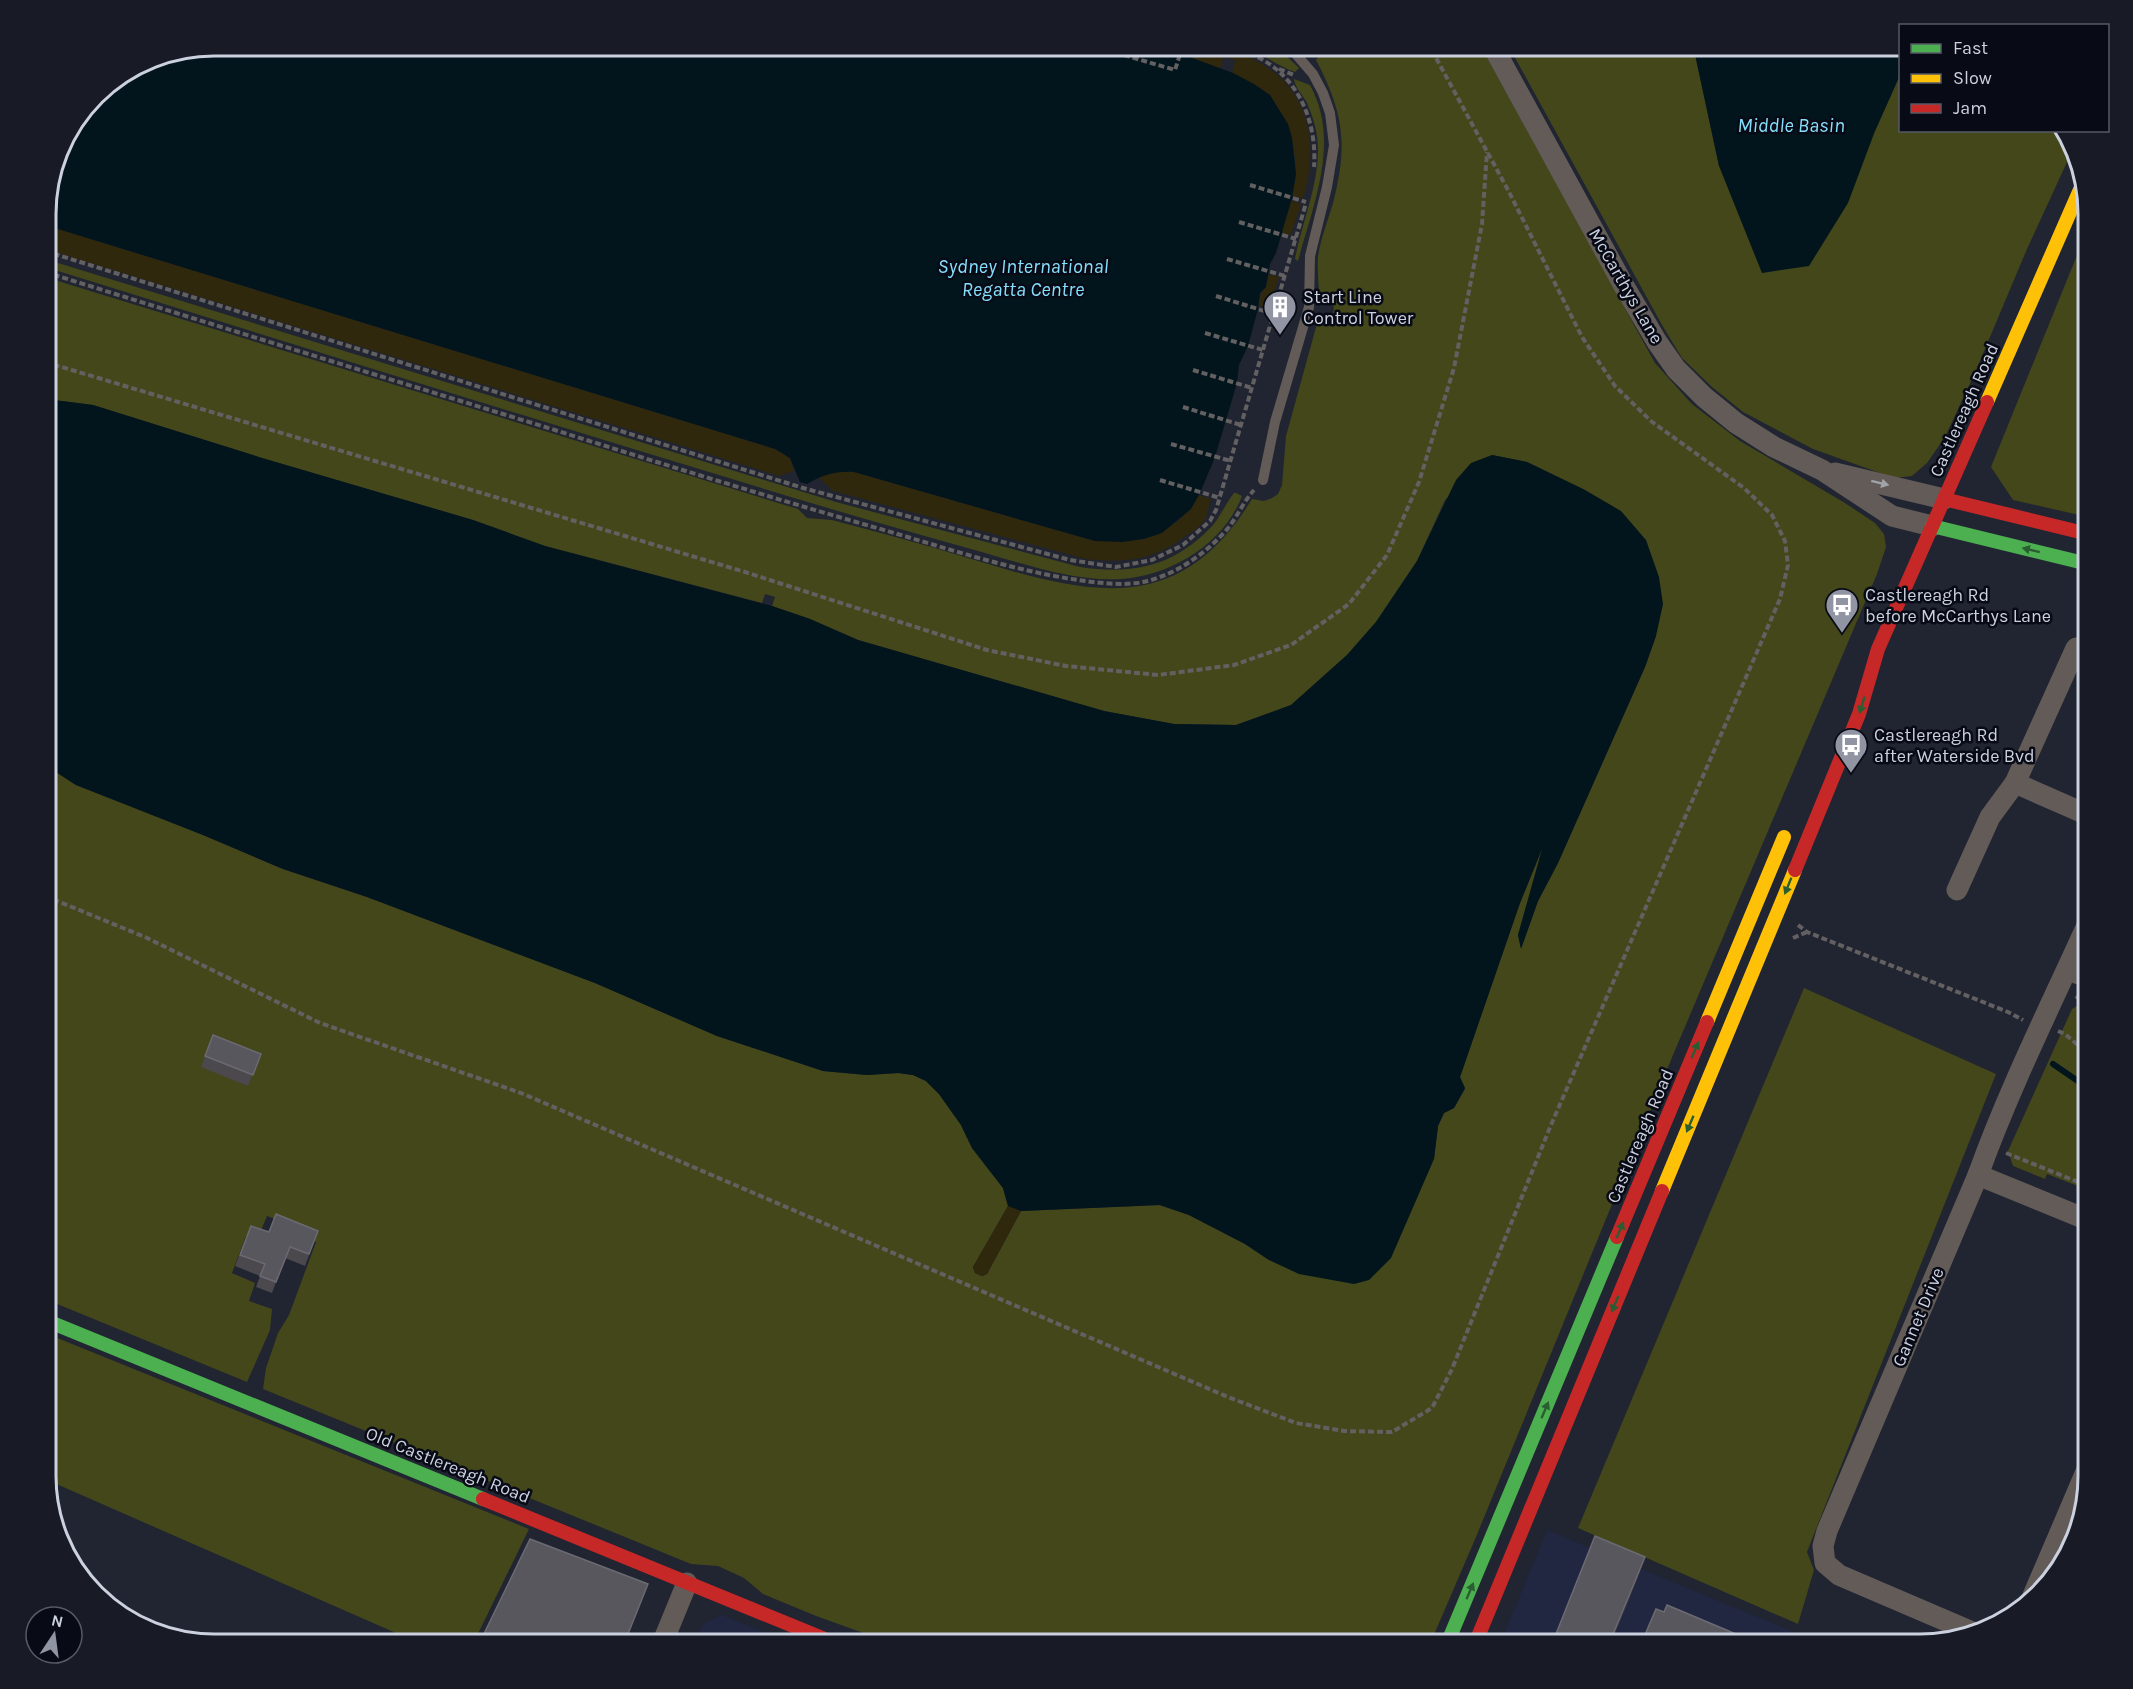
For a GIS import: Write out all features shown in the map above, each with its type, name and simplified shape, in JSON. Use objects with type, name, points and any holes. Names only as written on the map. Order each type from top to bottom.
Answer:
[{"type":"main road","name":"Castlereagh Road","points":[[1479,1634],[1859,714],[1878,649],[2076,198]]},
{"type":"main road","points":[[1944,499],[2078,532]]},
{"type":"main road","points":[[1932,526],[2078,562]]},
{"type":"main road","name":"Castlereagh Road","points":[[1851,688],[1878,649]]},
{"type":"main road","name":"Castlereagh Road","points":[[1451,1634],[1787,829]]},
{"type":"main road","name":"Old Castlereagh Road","points":[[56,1325],[812,1634]]},
{"type":"street","name":"McCarthys Lane","points":[[1497,55],[1624,286],[1676,369],[1704,397],[1736,423],[1774,447],[1822,470],[1892,516],[1932,526]]},
{"type":"street","name":"McCarthys Lane","points":[[1822,470],[1944,499]]},
{"type":"street","points":[[1957,890],[1990,817],[2014,783],[2076,648]]},
{"type":"street","points":[[2014,783],[2078,811]]},
{"type":"street","name":"Gannet Drive","points":[[1962,1628],[1839,1575],[1825,1563],[1823,1546],[1827,1530],[1978,1175],[1991,1138],[2038,1029],[2078,946]]},
{"type":"street","points":[[2067,970],[2078,974]]},
{"type":"street","points":[[1978,1175],[2078,1216]]},
{"type":"street","points":[[2042,1575],[2075,1496]]},
{"type":"street","points":[[666,1634],[687,1583]]},
{"type":"lane","points":[[1263,480],[1275,422],[1309,308],[1310,256],[1328,187],[1334,146],[1330,113],[1323,93],[1313,74],[1297,55]]},
{"type":"path","points":[[1124,55],[1176,70],[1180,55]]},
{"type":"path","points":[[1254,55],[1286,78],[1296,91],[1310,118],[1314,140],[1313,173]]},
{"type":"path","points":[[56,901],[145,937],[320,1023],[521,1094],[1228,1397],[1296,1423],[1344,1431],[1392,1432],[1432,1408],[1452,1369],[1551,1125],[1780,599],[1788,565],[1785,541],[1772,515],[1744,488],[1651,422],[1615,386],[1582,337],[1487,151],[1434,55]]},
{"type":"path","points":[[56,365],[745,572],[987,650],[1066,666],[1158,675],[1234,665],[1291,645],[1349,604],[1387,555],[1419,482],[1454,368],[1482,224],[1487,151]]},
{"type":"path","points":[[1250,185],[1306,202]]},
{"type":"path","points":[[56,254],[803,488],[1070,560],[1116,567],[1152,560],[1183,545],[1210,521],[1220,498],[1309,193]]},
{"type":"path","points":[[1239,222],[1296,239]]},
{"type":"path","points":[[1227,259],[1285,276]]},
{"type":"path","points":[[56,275],[810,509],[1056,577],[1109,584],[1129,584],[1143,582],[1176,570],[1198,556],[1218,538],[1229,526],[1247,497],[1263,480]]},
{"type":"path","points":[[1216,296],[1274,314]]},
{"type":"path","points":[[1205,333],[1263,350]]},
{"type":"path","points":[[1193,370],[1252,388]]},
{"type":"path","points":[[1183,406],[1241,425]]},
{"type":"path","points":[[1171,444],[1231,461]]},
{"type":"path","points":[[1160,480],[1220,498]]},
{"type":"path","points":[[1778,910],[1807,932],[2008,1012],[2038,1029],[2066,1034],[2078,1045]]},
{"type":"path","points":[[2007,1186],[2009,1169],[2003,1152],[2078,1182]]},
{"type":"shaded area","points":[[1547,1530],[1799,1634],[1504,1634]]},
{"type":"shaded area","points":[[722,1615],[769,1634],[699,1634],[703,1624]]},
{"type":"green space","points":[[1261,55],[1285,55],[1299,68],[1295,72]]},
{"type":"green space","points":[[1320,55],[1486,55],[1655,363],[1692,404],[1740,441],[1875,523],[1884,534],[1886,547],[1877,574],[1673,1055],[1434,1634],[866,1634],[763,1594],[744,1578],[718,1566],[691,1564],[263,1389],[266,1368],[278,1333],[289,1315],[316,1242],[300,1235],[302,1229],[267,1216],[257,1240],[246,1236],[232,1273],[255,1283],[249,1301],[272,1309],[270,1330],[247,1382],[56,1304],[56,772],[76,785],[283,869],[367,897],[595,983],[717,1036],[823,1071],[867,1075],[898,1073],[913,1075],[926,1081],[939,1094],[961,1125],[972,1148],[1003,1188],[1008,1206],[973,1267],[975,1273],[982,1276],[987,1274],[1021,1211],[1159,1205],[1189,1215],[1245,1244],[1269,1260],[1434,1159],[1438,1126],[1444,1113],[1454,1108],[1465,1089],[1460,1077],[1520,903],[1546,839],[1518,935],[1521,948],[1538,901],[1558,863],[1645,667],[1656,636],[1585,490],[1527,462],[1492,455],[1445,500],[1417,561],[1376,622],[1347,655],[1291,705],[1236,725],[1174,724],[1104,711],[858,640],[810,619],[772,606],[775,597],[765,594],[762,603],[545,546],[473,520],[93,405],[56,400],[56,280],[798,509],[807,518],[832,520],[1051,581],[1089,587],[1125,588],[1160,581],[1192,565],[1223,538],[1252,499],[1264,501],[1278,494],[1282,485],[1286,436],[1318,320],[1332,320],[1334,307],[1327,300],[1319,298],[1318,256],[1338,182],[1342,146],[1338,113],[1316,60]]},
{"type":"green space","points":[[1514,55],[1695,55],[1719,166],[1875,131],[1899,77],[1899,132],[2055,132],[2065,153],[2068,160],[1945,437],[1927,463],[1912,476],[1894,478],[1813,449],[1743,412],[1712,387],[1682,358]]},
{"type":"green space","points":[[1294,79],[1310,85],[1319,106],[1324,151],[1317,195],[1298,261],[1295,259],[1316,176],[1318,142],[1307,103]]},
{"type":"green space","points":[[2078,253],[2078,515],[2013,500],[1991,467]]},
{"type":"green space","points":[[56,262],[836,502],[1080,567],[1118,570],[1136,568],[1168,558],[1199,539],[1213,525],[1234,493],[1242,496],[1234,513],[1209,543],[1176,564],[1140,577],[1102,579],[1083,577],[1026,565],[831,509],[56,270]]},
{"type":"green space","points":[[1804,988],[1996,1074],[1807,1552],[1814,1570],[1798,1624],[1578,1528]]},
{"type":"green space","points":[[2078,1005],[2078,1186],[2047,1174],[2045,1179],[2013,1166],[2008,1151],[2072,1009]]},
{"type":"green space","points":[[56,1337],[529,1529],[478,1634],[398,1634],[56,1484]]},
{"type":"sand","points":[[1241,55],[1258,62],[1277,75],[1291,90],[1302,109],[1308,129],[1309,175],[1303,199],[1292,195],[1296,174],[1288,124],[1254,84],[1232,73],[1235,60],[1224,57],[1220,69],[1187,56]]},
{"type":"sand","points":[[1291,200],[1301,204],[1291,235],[1281,232]]},
{"type":"sand","points":[[56,228],[775,449],[790,458],[794,471],[779,476],[56,252]]},
{"type":"sand","points":[[1269,274],[1279,277],[1269,309],[1258,305]]},
{"type":"sand","points":[[840,471],[854,472],[1095,541],[1127,540],[1155,534],[1179,520],[1199,495],[1211,499],[1202,524],[1171,546],[1137,559],[1112,561],[1086,559],[833,491],[818,477]]},
{"type":"sand","points":[[1008,1206],[1021,1211],[987,1274],[982,1276],[975,1273],[973,1267]]},
{"type":"water","name":"Sydney International Regatta Centre","points":[[213,55],[1187,55],[1233,73],[1270,95],[1288,124],[1292,138],[1296,174],[1292,198],[1276,253],[1270,264],[1266,287],[1260,293],[1248,346],[1239,365],[1237,383],[1215,457],[1191,509],[1162,533],[1144,539],[1122,542],[1095,541],[854,472],[829,474],[807,484],[800,482],[790,458],[775,449],[56,228],[57,193],[68,153],[88,117],[109,95],[126,82],[172,61]]},
{"type":"water","name":"Middle Basin","points":[[1695,55],[1899,55],[1899,77],[1875,131],[1848,203],[1809,266],[1762,273],[1719,166]]},
{"type":"water","points":[[56,400],[93,405],[473,520],[545,546],[772,606],[810,619],[858,640],[1104,711],[1174,724],[1236,725],[1291,705],[1347,655],[1376,622],[1417,561],[1456,480],[1471,463],[1492,455],[1527,462],[1585,490],[1621,511],[1646,540],[1659,577],[1663,604],[1656,636],[1645,667],[1558,863],[1538,901],[1521,949],[1518,935],[1542,849],[1520,903],[1460,1077],[1465,1088],[1454,1108],[1444,1113],[1438,1126],[1434,1159],[1391,1258],[1369,1280],[1354,1284],[1299,1274],[1269,1260],[1245,1244],[1189,1215],[1160,1205],[1021,1211],[1008,1206],[1003,1188],[972,1148],[961,1125],[939,1094],[926,1081],[913,1075],[898,1073],[867,1075],[823,1071],[717,1036],[595,983],[367,897],[283,869],[76,785],[56,772]]},
{"type":"building","points":[[213,1035],[261,1054],[253,1075],[205,1056]]},
{"type":"building","points":[[276,1214],[318,1231],[309,1254],[290,1247],[276,1282],[260,1276],[265,1264],[240,1255],[251,1226],[269,1232]]},
{"type":"building","points":[[1595,1536],[1645,1557],[1613,1634],[1556,1634]]},
{"type":"building","points":[[530,1539],[648,1584],[628,1634],[484,1634]]},
{"type":"building","points":[[1667,1605],[1736,1634],[1645,1634],[1656,1609],[1664,1612]]},
{"type":"waterway","points":[[2053,1064],[2078,1081]]},
{"type":"traffic: fast","points":[[1932,526],[2078,562]]},
{"type":"traffic: fast","points":[[1451,1634],[1617,1237]]},
{"type":"traffic: fast","points":[[56,1324],[483,1499]]},
{"type":"traffic: slow","points":[[1987,402],[2076,198]]},
{"type":"traffic: slow","points":[[1707,1022],[1784,837]]},
{"type":"traffic: slow","points":[[1662,1191],[1795,870]]},
{"type":"traffic: jam","points":[[1795,870],[1859,714],[1878,649],[1987,402]]},
{"type":"traffic: jam","points":[[1944,499],[2078,532]]},
{"type":"traffic: jam","points":[[1617,1237],[1707,1022]]},
{"type":"traffic: jam","points":[[1479,1634],[1662,1191]]},
{"type":"traffic: jam","points":[[483,1499],[813,1634]]},
{"type":"place","name":"Start Line Control Tower","points":[[1280,336]]},
{"type":"place","name":"Castlereagh Rd before McCarthys Lane","points":[[1842,634]]},
{"type":"place","name":"Castlereagh Rd after Waterside Bvd","points":[[1851,774]]}]
